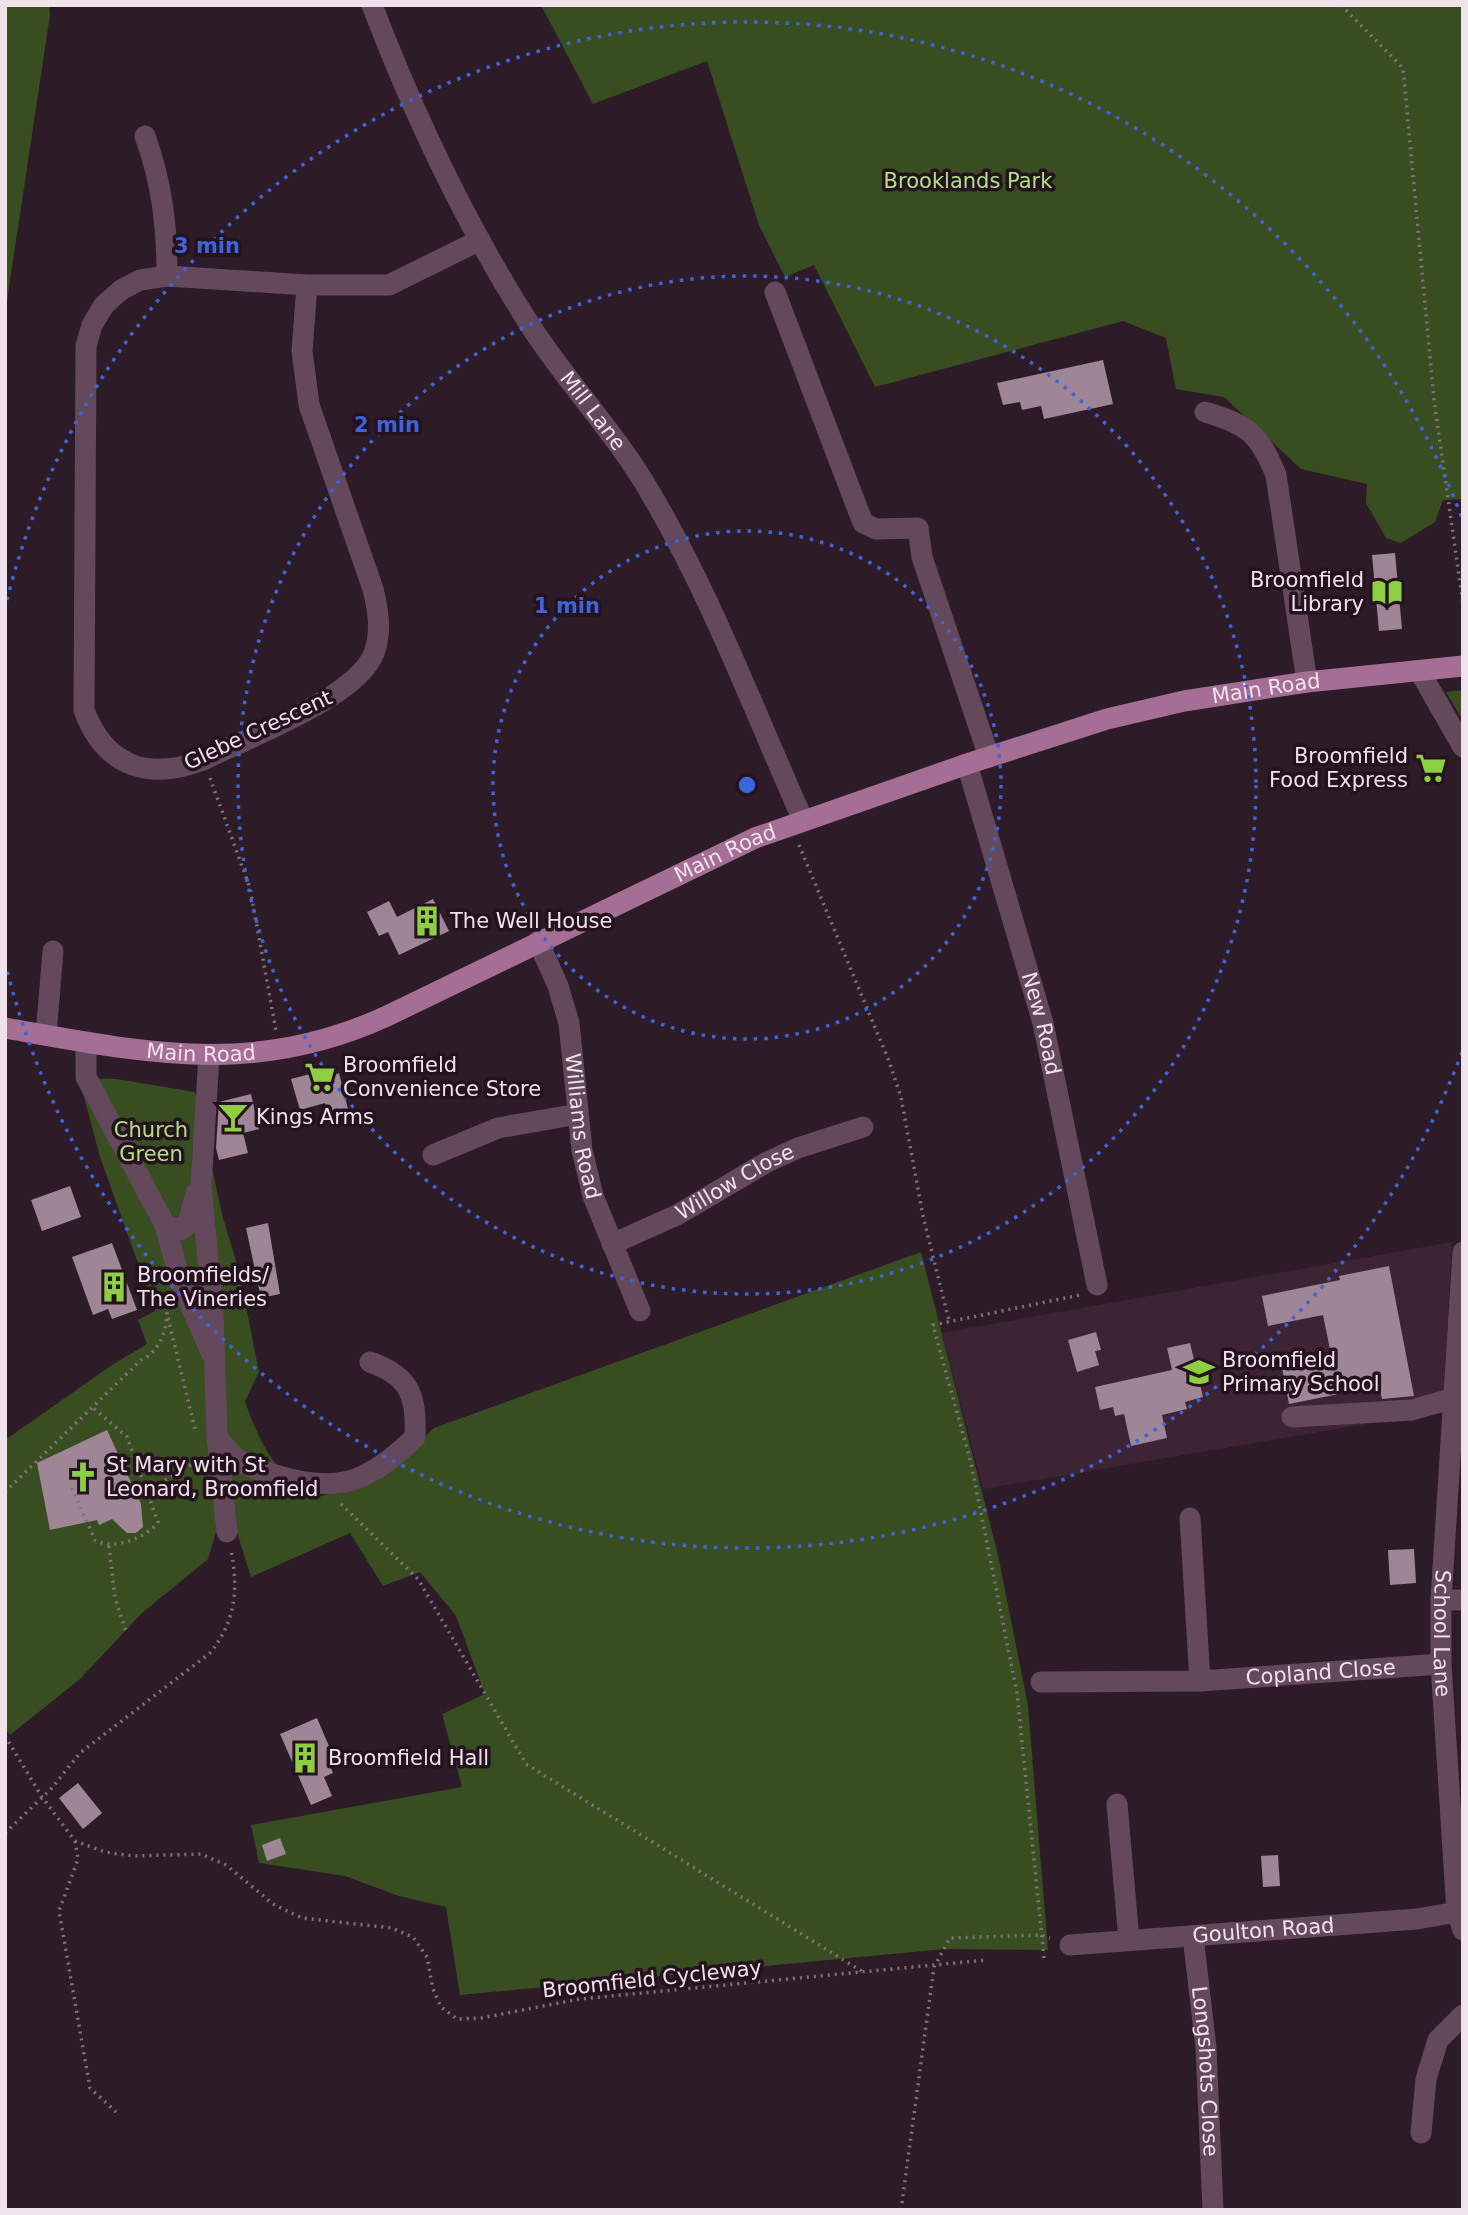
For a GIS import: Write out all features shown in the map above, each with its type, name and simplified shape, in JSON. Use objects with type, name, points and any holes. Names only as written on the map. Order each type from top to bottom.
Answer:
[{"type":"main road","name":"Main Road","points":[[5,1028],[157,1054],[209,1056],[280,1050],[323,1042],[358,1030],[688,868],[800,830],[967,764],[1147,708],[1220,694],[1307,682],[1463,666]]},
{"type":"street","name":"Mill Lane","points":[[372,5],[420,120],[480,240],[530,324],[628,456],[662,513],[722,637],[800,830]]},
{"type":"street","points":[[145,136],[158,170],[164,205],[167,276]]},
{"type":"street","name":"Glebe Crescent","points":[[307,285],[303,378],[309,405],[373,589],[379,614],[375,651],[368,666],[343,690],[203,760],[183,768],[160,771],[138,767],[120,759],[103,746],[90,728],[83,710],[86,346],[92,325],[104,305],[121,290],[140,280],[167,276],[307,285],[389,285],[480,240]]},
{"type":"street","points":[[775,292],[863,523],[876,529],[918,528],[922,557],[989,757]]},
{"type":"street","points":[[1205,412],[1233,420],[1263,443],[1276,475],[1307,682]]},
{"type":"street","points":[[1420,672],[1463,747]]},
{"type":"street","name":"New Road","points":[[967,764],[1043,1023],[1097,1285]]},
{"type":"street","name":"Williams Road","points":[[538,941],[558,986],[569,1024],[576,1068],[578,1114],[593,1196],[640,1311]]},
{"type":"street","points":[[46,1035],[53,951]]},
{"type":"street","points":[[86,1043],[86,1077],[165,1225],[181,1283],[212,1354]]},
{"type":"street","points":[[165,1225],[180,1230],[188,1224],[201,1159],[209,1056]]},
{"type":"street","points":[[433,1155],[498,1128],[578,1114]]},
{"type":"street","name":"Willow Close","points":[[612,1244],[677,1215],[767,1162],[798,1148],[863,1127]]},
{"type":"street","points":[[201,1159],[213,1311],[212,1354],[218,1442],[227,1532]]},
{"type":"street","name":"School Lane","points":[[1460,1921],[1457,1812],[1441,1664],[1441,1600],[1458,1419],[1454,1398],[1463,1252]]},
{"type":"street","points":[[218,1442],[240,1464],[323,1486],[340,1484],[383,1465],[415,1437],[416,1413],[409,1386],[389,1368],[370,1362]]},
{"type":"street","points":[[1292,1418],[1412,1410],[1454,1398]]},
{"type":"street","points":[[1190,1518],[1200,1681]]},
{"type":"street","points":[[1441,1600],[1463,1600]]},
{"type":"street","name":"Copland Close","points":[[1041,1682],[1200,1681],[1441,1664]]},
{"type":"street","points":[[1117,1804],[1129,1940]]},
{"type":"street","name":"Goulton Road","points":[[1070,1945],[1417,1919],[1460,1921]]},
{"type":"street","name":"Longshots Close","points":[[1193,1936],[1206,2048],[1213,2210]]},
{"type":"street","points":[[1421,2133],[1426,2079],[1438,2040],[1463,2015]]},
{"type":"path","points":[[1340,5],[1402,68],[1434,400],[1463,604]]},
{"type":"path","points":[[203,760],[250,888],[280,1050]]},
{"type":"path","points":[[800,830],[897,1085],[923,1216],[950,1321]]},
{"type":"path","points":[[1044,1958],[1017,1693],[971,1463],[933,1325],[1088,1294],[1097,1285]]},
{"type":"path","points":[[5,1492],[141,1360],[153,1354],[161,1342],[167,1317],[167,1301]]},
{"type":"path","points":[[167,1317],[196,1434]]},
{"type":"path","points":[[72,1488],[95,1540],[109,1546],[153,1530],[158,1522],[127,1437],[92,1407]]},
{"type":"path","points":[[147,1491],[218,1442]]},
{"type":"path","points":[[323,1486],[418,1579],[526,1764],[864,1973]]},
{"type":"path","points":[[5,1833],[80,1754],[190,1670],[210,1653],[224,1636],[235,1604],[234,1569],[227,1532]]},
{"type":"path","points":[[109,1546],[115,1598],[126,1631]]},
{"type":"path","points":[[5,1736],[42,1797],[75,1841],[78,1859],[59,1910],[90,2088],[116,2112]]},
{"type":"path","name":"Broomfield Cycleway","points":[[75,1841],[105,1852],[133,1856],[201,1854],[226,1865],[274,1904],[303,1918],[392,1928],[414,1937],[427,1957],[433,1989],[441,2007],[457,2019],[481,2018],[580,1999],[986,1960]]},
{"type":"path","points":[[901,2210],[934,1967],[950,1938],[1041,1934]]},
{"type":"shaded area","name":"Broomfield Primary School","points":[[1452,1242],[1443,1411],[983,1489],[942,1333]]},
{"type":"green space","points":[[5,5],[49,5],[50,15],[5,314]]},
{"type":"green space","name":"Brooklands Park","points":[[541,5],[1463,5],[1463,499],[1443,500],[1435,522],[1401,543],[1386,538],[1366,503],[1367,484],[1301,469],[1224,397],[1176,389],[1166,338],[1123,321],[875,387],[814,265],[785,277],[759,225],[707,61],[593,104]]},
{"type":"green space","points":[[1463,690],[1463,721],[1446,692]]},
{"type":"green space","name":"Church Green","points":[[79,1078],[117,1079],[195,1092],[223,1218],[239,1271],[259,1372],[245,1401],[271,1458],[291,1481],[317,1498],[393,1466],[434,1428],[921,1252],[998,1555],[1028,1706],[1048,1950],[945,1949],[460,1995],[446,1907],[399,1896],[345,1876],[259,1863],[251,1825],[462,1787],[442,1714],[485,1694],[456,1616],[420,1572],[383,1586],[350,1533],[251,1577],[233,1520],[218,1526],[208,1559],[142,1613],[80,1679],[10,1735],[5,1729],[5,1440],[112,1365],[147,1344],[138,1320],[155,1311],[100,1157]]},
{"type":"building","points":[[1103,360],[1113,404],[1044,419],[1041,406],[1022,410],[1020,402],[1003,405],[997,383]]},
{"type":"building","name":"Broomfield Library","points":[[1395,553],[1402,629],[1379,631],[1372,555]]},
{"type":"building","name":"The Well House","points":[[433,899],[449,931],[399,955],[388,932],[379,936],[367,912],[389,901],[397,917]]},
{"type":"building","points":[[330,1069],[332,1076],[339,1073],[349,1113],[329,1119],[325,1103],[300,1110],[291,1079]]},
{"type":"building","name":"Kings Arms","points":[[251,1094],[259,1129],[243,1133],[248,1153],[219,1160],[216,1148],[219,1102]]},
{"type":"building","points":[[70,1186],[81,1217],[42,1231],[31,1200]]},
{"type":"building","points":[[268,1223],[280,1294],[261,1298],[246,1228]]},
{"type":"building","name":"Broomfields/ The Vineries","points":[[112,1243],[137,1310],[112,1319],[108,1309],[93,1315],[72,1257]]},
{"type":"building","points":[[1389,1266],[1414,1396],[1382,1399],[1379,1386],[1289,1404],[1282,1368],[1332,1359],[1323,1315],[1268,1326],[1262,1296],[1340,1280],[1339,1276]]},
{"type":"building","points":[[1096,1332],[1101,1350],[1095,1351],[1099,1365],[1077,1372],[1068,1340]]},
{"type":"building","points":[[1190,1343],[1203,1397],[1185,1402],[1187,1409],[1162,1415],[1167,1438],[1131,1446],[1124,1414],[1115,1416],[1113,1407],[1100,1410],[1095,1387],[1172,1370],[1167,1348]]},
{"type":"building","name":"St Mary with St Leonard, Broomfield","points":[[107,1430],[141,1504],[143,1527],[136,1533],[127,1533],[112,1519],[99,1525],[97,1520],[50,1530],[37,1463]]},
{"type":"building","points":[[1414,1549],[1416,1583],[1390,1585],[1388,1550]]},
{"type":"building","name":"Broomfield Hall","points":[[317,1718],[337,1765],[331,1768],[333,1773],[324,1777],[332,1796],[311,1805],[280,1734]]},
{"type":"building","points":[[78,1783],[102,1813],[83,1829],[59,1798]]},
{"type":"building","points":[[280,1838],[286,1854],[267,1861],[262,1845]]},
{"type":"building","points":[[1278,1855],[1280,1886],[1263,1887],[1261,1856]]},
{"type":"place","name":"Broomfield Library","points":[[1387,592]]},
{"type":"place","name":"Broomfield Food Express","points":[[1431,768]]},
{"type":"place","name":"The Well House","points":[[427,921]]},
{"type":"place","name":"Broomfield Convenience Store","points":[[320,1077]]},
{"type":"place","name":"Kings Arms","points":[[233,1117]]},
{"type":"place","name":"Broomfields/ The Vineries","points":[[114,1287]]},
{"type":"place","name":"Broomfield Primary School","points":[[1199,1372]]},
{"type":"place","name":"St Mary with St Leonard, Broomfield","points":[[83,1477]]},
{"type":"place","name":"Broomfield Hall","points":[[305,1758]]}]
